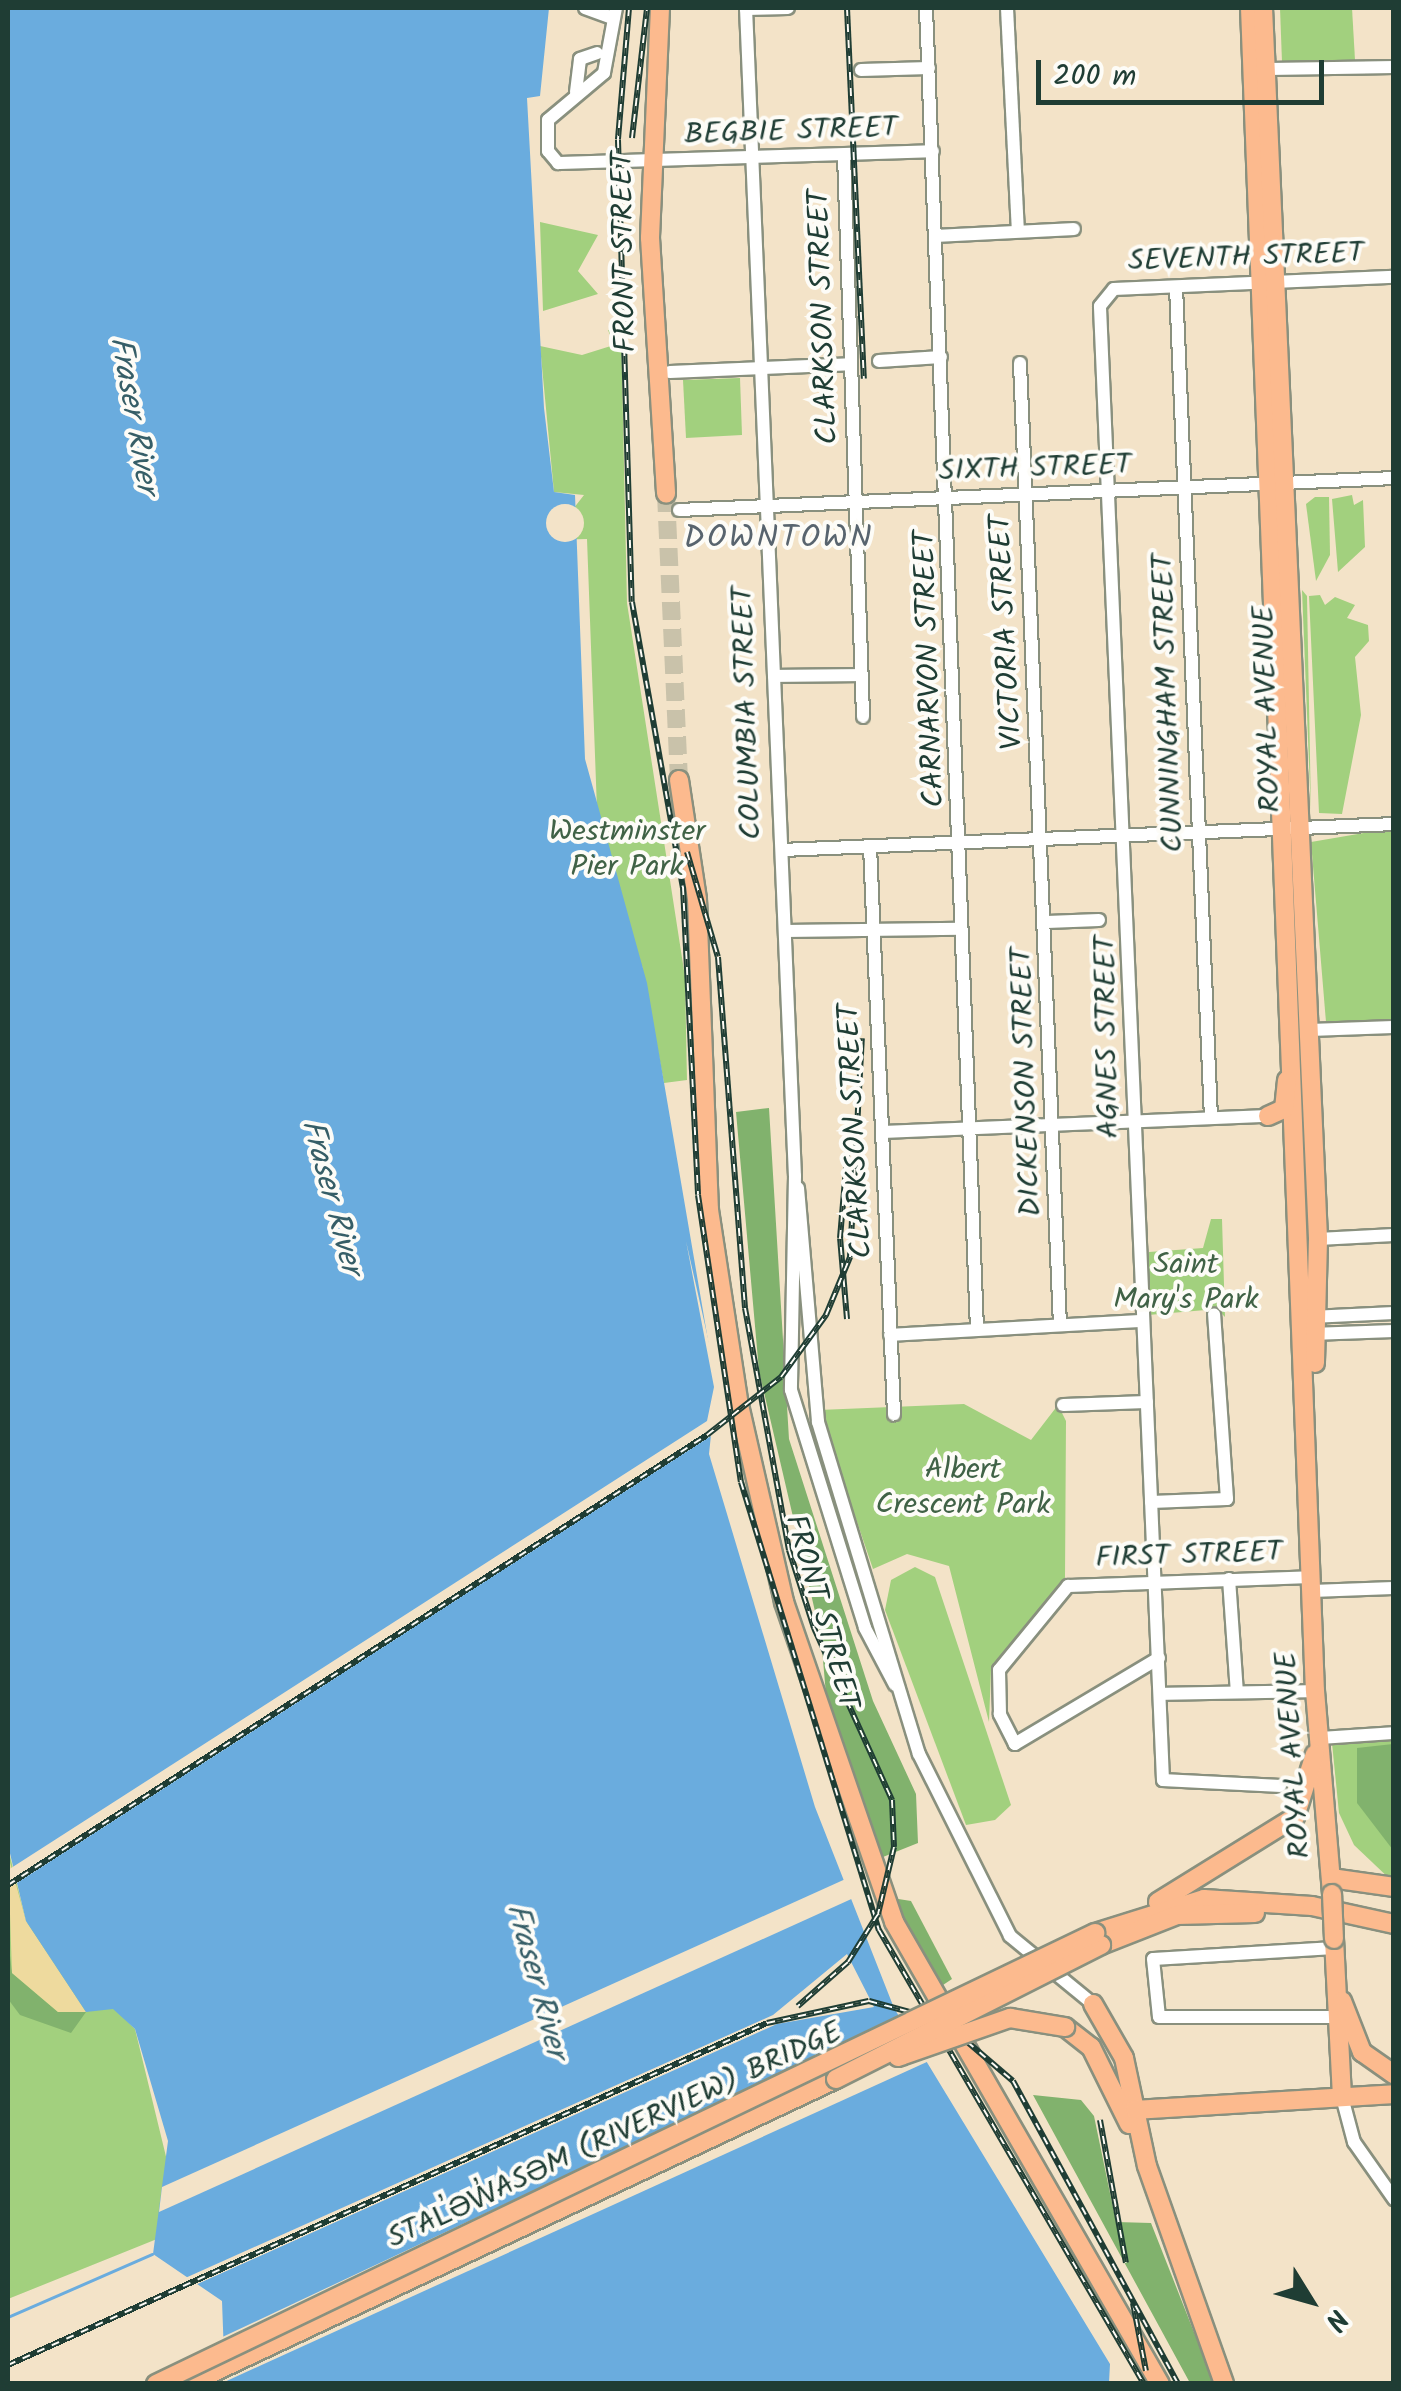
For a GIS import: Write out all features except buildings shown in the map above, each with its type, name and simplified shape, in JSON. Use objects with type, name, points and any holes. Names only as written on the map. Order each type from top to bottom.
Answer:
[{"type":"main road","name":"FRONT STREET","points":[[660,8],[650,162],[666,494]]},
{"type":"main road","name":"ROYAL AVENUE","points":[[1250,8],[1269,283],[1314,1326]]},
{"type":"main road","name":"ROYAL AVENUE","points":[[1263,8],[1268,69],[1269,283]]},
{"type":"main road","name":"FRONT STREET","points":[[679,780],[697,899],[709,1210],[739,1405],[784,1602],[894,1922],[1160,2384]]},
{"type":"main road","name":"ROYAL AVENUE","points":[[1302,1031],[1318,1239],[1306,1408],[1310,1691],[1331,1886],[1342,2097]]},
{"type":"main road","points":[[1268,1116],[1285,1107],[1302,1031]]},
{"type":"main road","points":[[1098,1939],[1295,1817],[1318,1738]]},
{"type":"main road","points":[[1331,1886],[1394,1887]]},
{"type":"main road","points":[[1138,1913],[1227,1898],[1389,1931]]},
{"type":"main road","points":[[1098,1939],[1219,1910],[1389,1931]]},
{"type":"main road","name":"STAL̕ƏW̓ASƏM (RIVERVIEW) BRIDGE","points":[[188,2384],[836,2079],[1098,1939]]},
{"type":"main road","name":"STAL̕ƏW̓ASƏM (RIVERVIEW) BRIDGE","points":[[156,2384],[1098,1939]]},
{"type":"main road","points":[[1336,1981],[1360,2049],[1394,2074]]},
{"type":"main road","name":"COLUMBIA STREET","points":[[1093,2004],[1124,2058],[1147,2166]]},
{"type":"main road","points":[[836,2079],[1010,2018],[1065,2027],[1108,2073],[1147,2166],[1224,2384]]},
{"type":"main road","points":[[1134,2110],[1392,2094]]},
{"type":"street","points":[[585,8],[615,13],[606,66]]},
{"type":"street","points":[[746,8],[788,8]]},
{"type":"street","name":"COLUMBIA STREET","points":[[746,8],[795,1176],[821,1435],[895,1685],[946,1822],[989,1902],[1034,1962],[1093,2004]]},
{"type":"street","name":"CARNARVON STREET","points":[[926,8],[962,842],[960,929],[976,1329]]},
{"type":"street","points":[[1007,8],[1018,230]]},
{"type":"street","points":[[606,66],[585,77],[580,59],[596,53],[610,36]]},
{"type":"street","points":[[596,53],[606,66]]},
{"type":"street","points":[[1268,69],[1394,67]]},
{"type":"street","points":[[861,70],[930,68]]},
{"type":"street","name":"BEGBIE STREET","points":[[585,77],[548,120],[552,160],[650,162],[933,151]]},
{"type":"street","name":"CLARKSON STREET","points":[[844,154],[863,717]]},
{"type":"street","points":[[936,236],[1074,229]]},
{"type":"street","name":"SEVENTH STREET","points":[[1103,294],[1176,286],[1394,277]]},
{"type":"street","name":"CUNNINGHAM STREET","points":[[1176,286],[1211,1118]]},
{"type":"street","name":"AGNES STREET","points":[[1103,294],[1162,1780],[1280,1786]]},
{"type":"street","points":[[880,361],[941,356]]},
{"type":"street","name":"VICTORIA STREET","points":[[1020,363],[1042,838]]},
{"type":"street","points":[[670,372],[850,364]]},
{"type":"street","name":"SIXTH STREET","points":[[680,510],[1394,478]]},
{"type":"street","points":[[774,676],[860,676]]},
{"type":"street","points":[[782,850],[1394,824]]},
{"type":"street","name":"DICKENSON STREET","points":[[1042,838],[1060,1325]]},
{"type":"street","name":"CLARKSON STREET","points":[[870,846],[894,1414]]},
{"type":"street","points":[[1047,922],[1100,920]]},
{"type":"street","points":[[785,931],[960,929]]},
{"type":"street","points":[[1302,1031],[1394,1027]]},
{"type":"street","points":[[882,1132],[1268,1116]]},
{"type":"street","name":"COLUMBIA STREET","points":[[795,1176],[790,1349],[807,1456],[874,1653],[895,1685]]},
{"type":"street","points":[[1318,1239],[1394,1235]]},
{"type":"street","points":[[1314,1326],[1394,1313]]},
{"type":"street","points":[[1152,1502],[1227,1499],[1214,1314]]},
{"type":"street","points":[[890,1335],[1142,1321]]},
{"type":"street","points":[[1314,1326],[1394,1331]]},
{"type":"street","points":[[790,1349],[797,1372],[812,1371]]},
{"type":"street","points":[[1063,1405],[1146,1402]]},
{"type":"street","points":[[1229,1579],[1237,1692]]},
{"type":"street","name":"FIRST STREET","points":[[1159,1658],[1016,1744],[1000,1714],[996,1676],[1068,1586],[1229,1579],[1394,1588]]},
{"type":"street","points":[[1160,1694],[1310,1691]]},
{"type":"street","points":[[1318,1738],[1394,1733]]},
{"type":"street","points":[[1334,1943],[1153,1958],[1158,2017],[1336,2016]]},
{"type":"street","points":[[1342,2097],[1354,2142],[1394,2198]]},
{"type":"green space","points":[[1280,8],[1352,8],[1355,60],[1282,62]]},
{"type":"green space","points":[[540,222],[598,235],[578,271],[598,294],[543,311]]},
{"type":"green space","name":"Westminster Pier Park","points":[[621,329],[627,603],[685,977],[687,1080],[664,1083],[642,966],[603,972],[587,539],[549,540],[584,495],[554,492],[540,346],[582,355],[614,345],[608,330]]},
{"type":"green space","points":[[740,378],[742,435],[686,438],[683,380]]},
{"type":"green space","points":[[1352,495],[1354,505],[1363,500],[1365,547],[1338,572],[1332,499]]},
{"type":"green space","points":[[1315,497],[1329,497],[1330,555],[1316,581],[1306,504]]},
{"type":"green space","points":[[1302,590],[1307,596],[1311,812]]},
{"type":"green space","points":[[1320,595],[1325,605],[1335,597],[1355,605],[1347,618],[1368,625],[1369,641],[1355,657],[1361,715],[1342,814],[1319,813],[1309,596]]},
{"type":"green space","points":[[1393,828],[1393,1021],[1326,1022],[1311,842]]},
{"type":"green space","points":[[769,1108],[789,1439],[873,1701],[916,1794],[918,1843],[878,1859],[827,1706],[821,1637],[759,1371],[736,1112]]},
{"type":"green space","name":"Saint Mary's Park","points":[[1211,1219],[1222,1219],[1225,1317],[1217,1309],[1148,1315],[1149,1252],[1203,1248]]},
{"type":"green space","name":"Albert Crescent Park","points":[[964,1404],[1031,1440],[1058,1405],[1066,1421],[1065,1579],[991,1670],[989,1722],[949,1566],[907,1554],[873,1569],[819,1410]]},
{"type":"green space","points":[[915,1567],[935,1577],[1011,1805],[995,1820],[966,1825],[885,1610],[891,1580]]},
{"type":"green space","points":[[1393,1738],[1393,1882],[1354,1845],[1339,1813],[1332,1743]]},
{"type":"green space","points":[[1394,1744],[1393,1850],[1357,1803],[1357,1748]]},
{"type":"green space","points":[[9,1852],[26,1921],[135,2029],[170,2173],[157,2239],[8,2299]]},
{"type":"green space","points":[[892,1898],[911,1901],[952,1979],[937,1989]]},
{"type":"green space","points":[[8,1938],[12,1973],[58,2012],[86,2012],[71,2033],[20,2015],[8,1999]]},
{"type":"green space","points":[[1033,2095],[1081,2100],[1094,2116],[1116,2222],[1151,2223],[1214,2383],[1190,2383]]},
{"type":"sand","points":[[8,1855],[26,1921],[86,2012],[58,2012],[12,1973]]},
{"type":"water","name":"Fraser River","points":[[8,8],[549,8],[540,96],[527,98],[544,408],[554,492],[575,495],[585,759],[647,983],[716,1387],[709,1454],[815,1807],[894,2008],[1110,2364],[1109,2383],[225,2383],[222,2301],[153,2254],[168,2141],[135,2029],[113,2009],[86,2012],[26,1921],[8,1845]]},
{"type":"pier","points":[[565,504],[578,510],[584,523],[578,536],[565,542],[552,536],[546,523],[552,510]]},
{"type":"pier","points":[[686,1241],[721,1396],[714,1434],[12,1886],[8,1870],[707,1421],[714,1387]]},
{"type":"pier","points":[[850,1877],[858,1896],[159,2212],[162,2187]]},
{"type":"pier","points":[[847,1954],[874,2007],[777,2024],[193,2286],[183,2279],[773,2015]]},
{"type":"pier","points":[[907,2015],[929,2061],[220,2384],[216,2340]]},
{"type":"waterway","points":[[8,2317],[152,2254]]},
{"type":"tunnel","points":[[666,494],[679,780]]},
{"type":"railway","points":[[629,8],[618,140],[632,602],[683,887],[698,1195],[741,1482],[879,1930],[1144,2384]]},
{"type":"railway","points":[[632,138],[647,8]]},
{"type":"railway","points":[[847,8],[864,379]]},
{"type":"railway","points":[[687,852],[718,957],[745,1308],[789,1550],[814,1628],[892,1800],[894,1847],[878,1914],[848,1962],[798,2006]]},
{"type":"railway","points":[[8,1885],[707,1435],[781,1377],[826,1315],[850,1257],[862,1038]]},
{"type":"railway","points":[[847,1319],[840,1238],[849,1133]]},
{"type":"railway","points":[[8,2365],[767,2023],[869,2001],[943,2021],[1013,2081],[1178,2384]]},
{"type":"railway","points":[[1100,2120],[1126,2263]]},
{"type":"railway","points":[[1133,2303],[1146,2371]]},
{"type":"district","name":"DOWNTOWN","points":[[779,539]]}]
